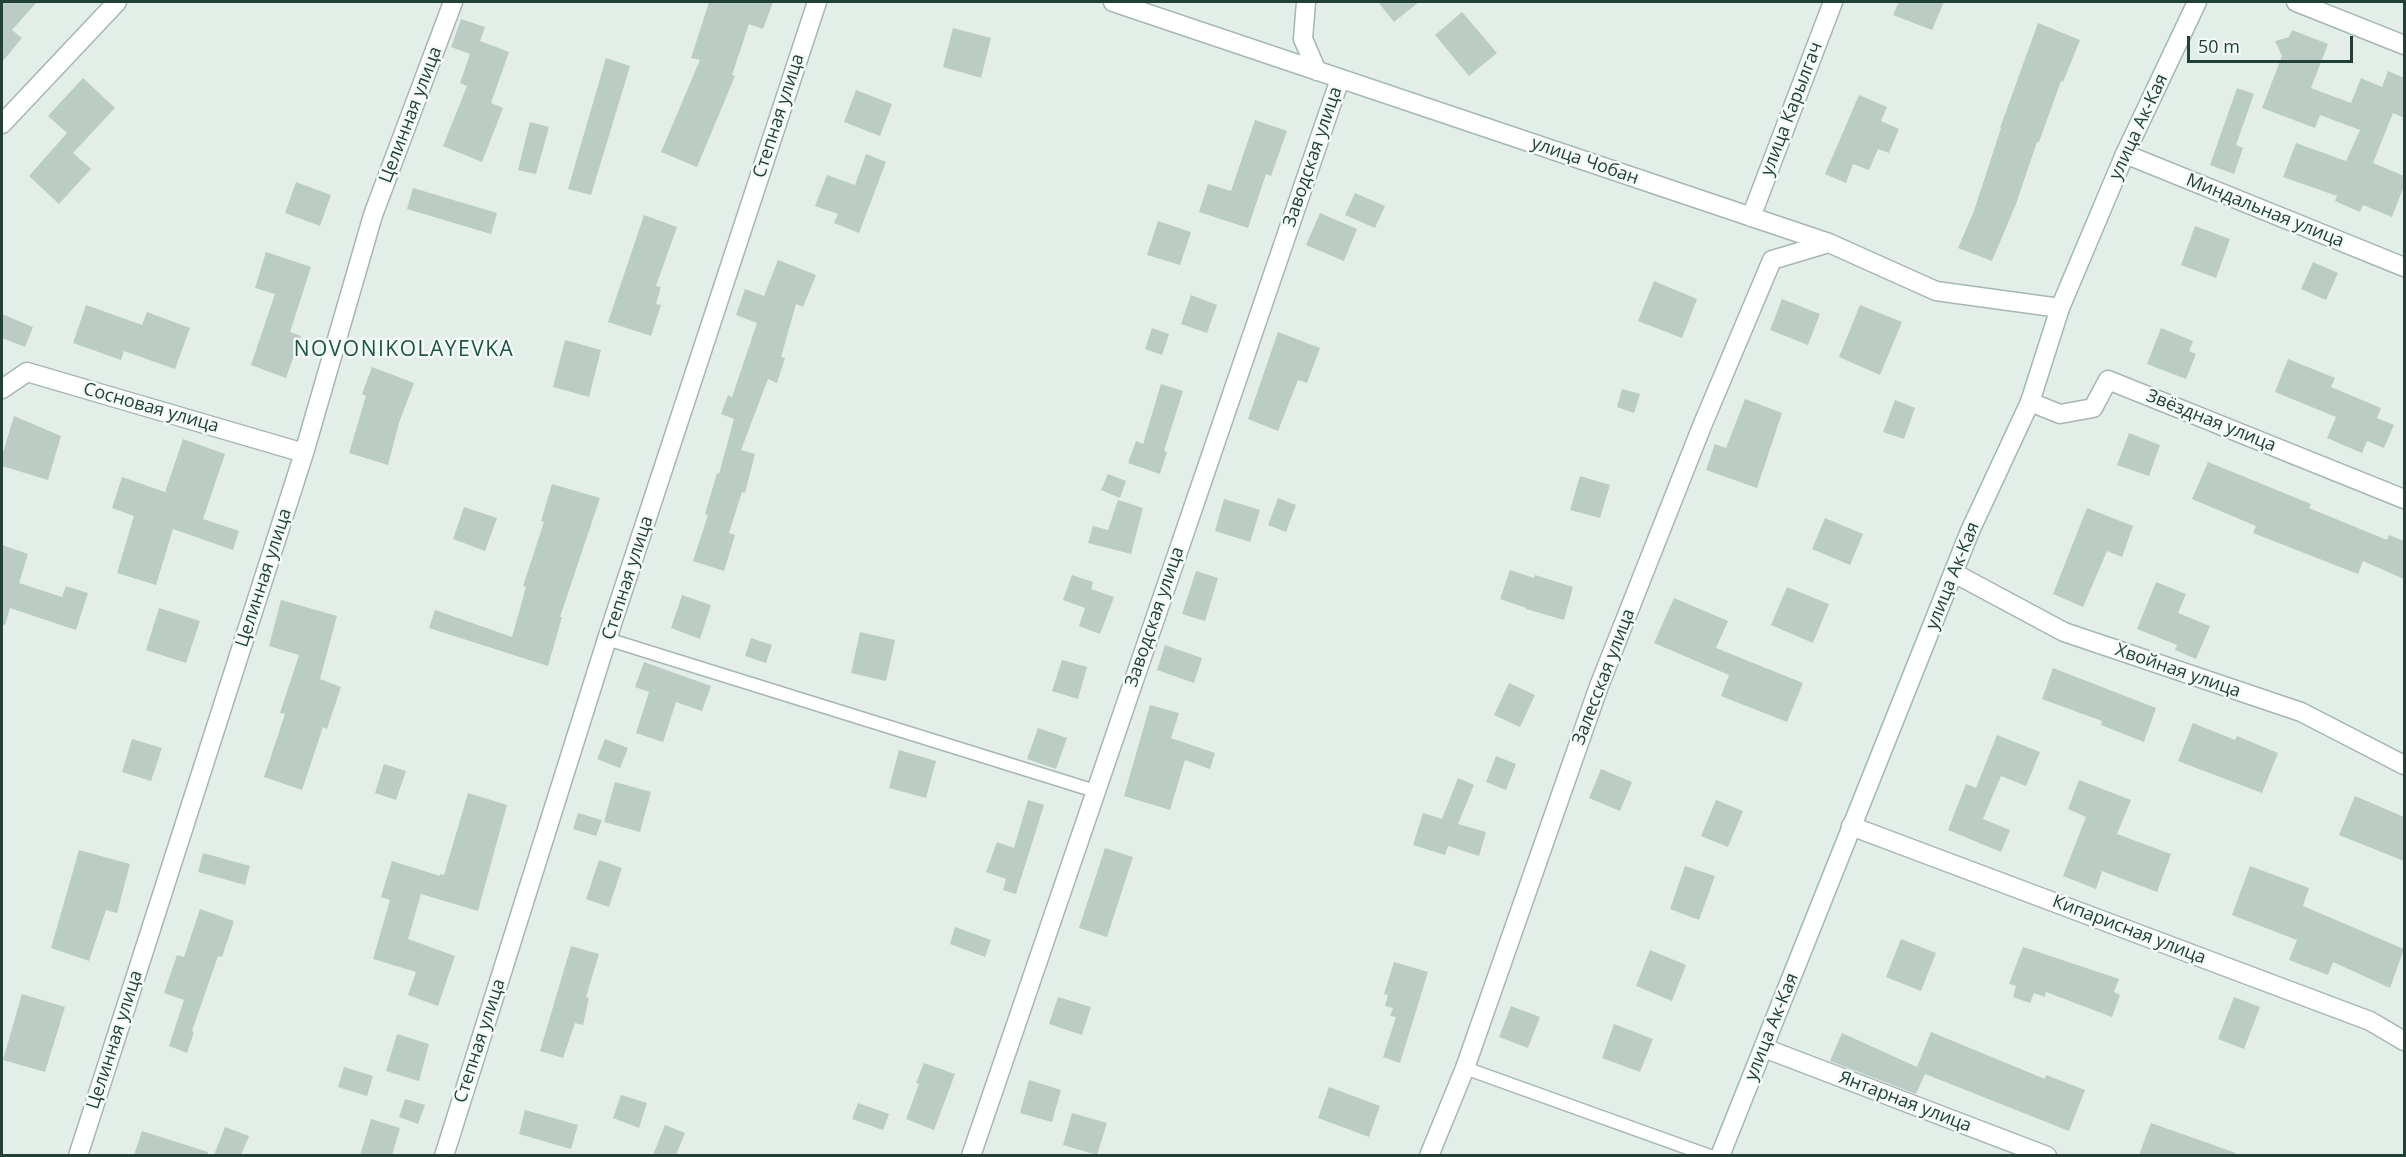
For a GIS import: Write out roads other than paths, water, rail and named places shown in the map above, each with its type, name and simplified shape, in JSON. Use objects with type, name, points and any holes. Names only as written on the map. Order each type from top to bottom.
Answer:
[{"type":"street","points":[[2,124],[117,2]]},
{"type":"street","name":"Целинная улица","points":[[78,1155],[304,453],[373,215],[453,2]]},
{"type":"street","name":"Степная улица","points":[[444,1155],[607,639],[817,2]]},
{"type":"street","name":"улица Чобан","points":[[1113,2],[1829,243],[1936,291],[2060,308]]},
{"type":"street","points":[[1306,2],[1304,39],[1317,71]]},
{"type":"street","name":"улица Карылгач","points":[[1751,217],[1833,2]]},
{"type":"street","name":"улица Ак-Кая","points":[[1720,1155],[1970,531],[2030,402],[2060,308],[2126,154],[2197,2]]},
{"type":"street","points":[[2296,2],[2404,45]]},
{"type":"street","name":"Заводская улица","points":[[971,1155],[1340,79]]},
{"type":"street","name":"Миндальная улица","points":[[2126,154],[2404,267]]},
{"type":"street","name":"Залесская улица","points":[[1429,1155],[1466,1068],[1599,686],[1702,426],[1772,260],[1829,243]]},
{"type":"street","name":"Сосновая улица","points":[[2,389],[27,372],[304,453]]},
{"type":"street","name":"Звёздная улица","points":[[2030,402],[2060,414],[2093,408],[2108,380],[2404,499]]},
{"type":"street","name":"Хвойная улица","points":[[1954,573],[2064,632],[2301,712],[2404,765]]},
{"type":"street","name":"Кипарисная улица","points":[[1851,825],[2370,1021],[2404,1041]]},
{"type":"street","name":"Янтарная улица","points":[[1764,1048],[2047,1155]]},
{"type":"lane","points":[[607,639],[1095,791]]},
{"type":"lane","points":[[1466,1068],[1710,1155]]},
{"type":"district","name":"NOVONIKOLAYEVKA","points":[[404,350]]}]
